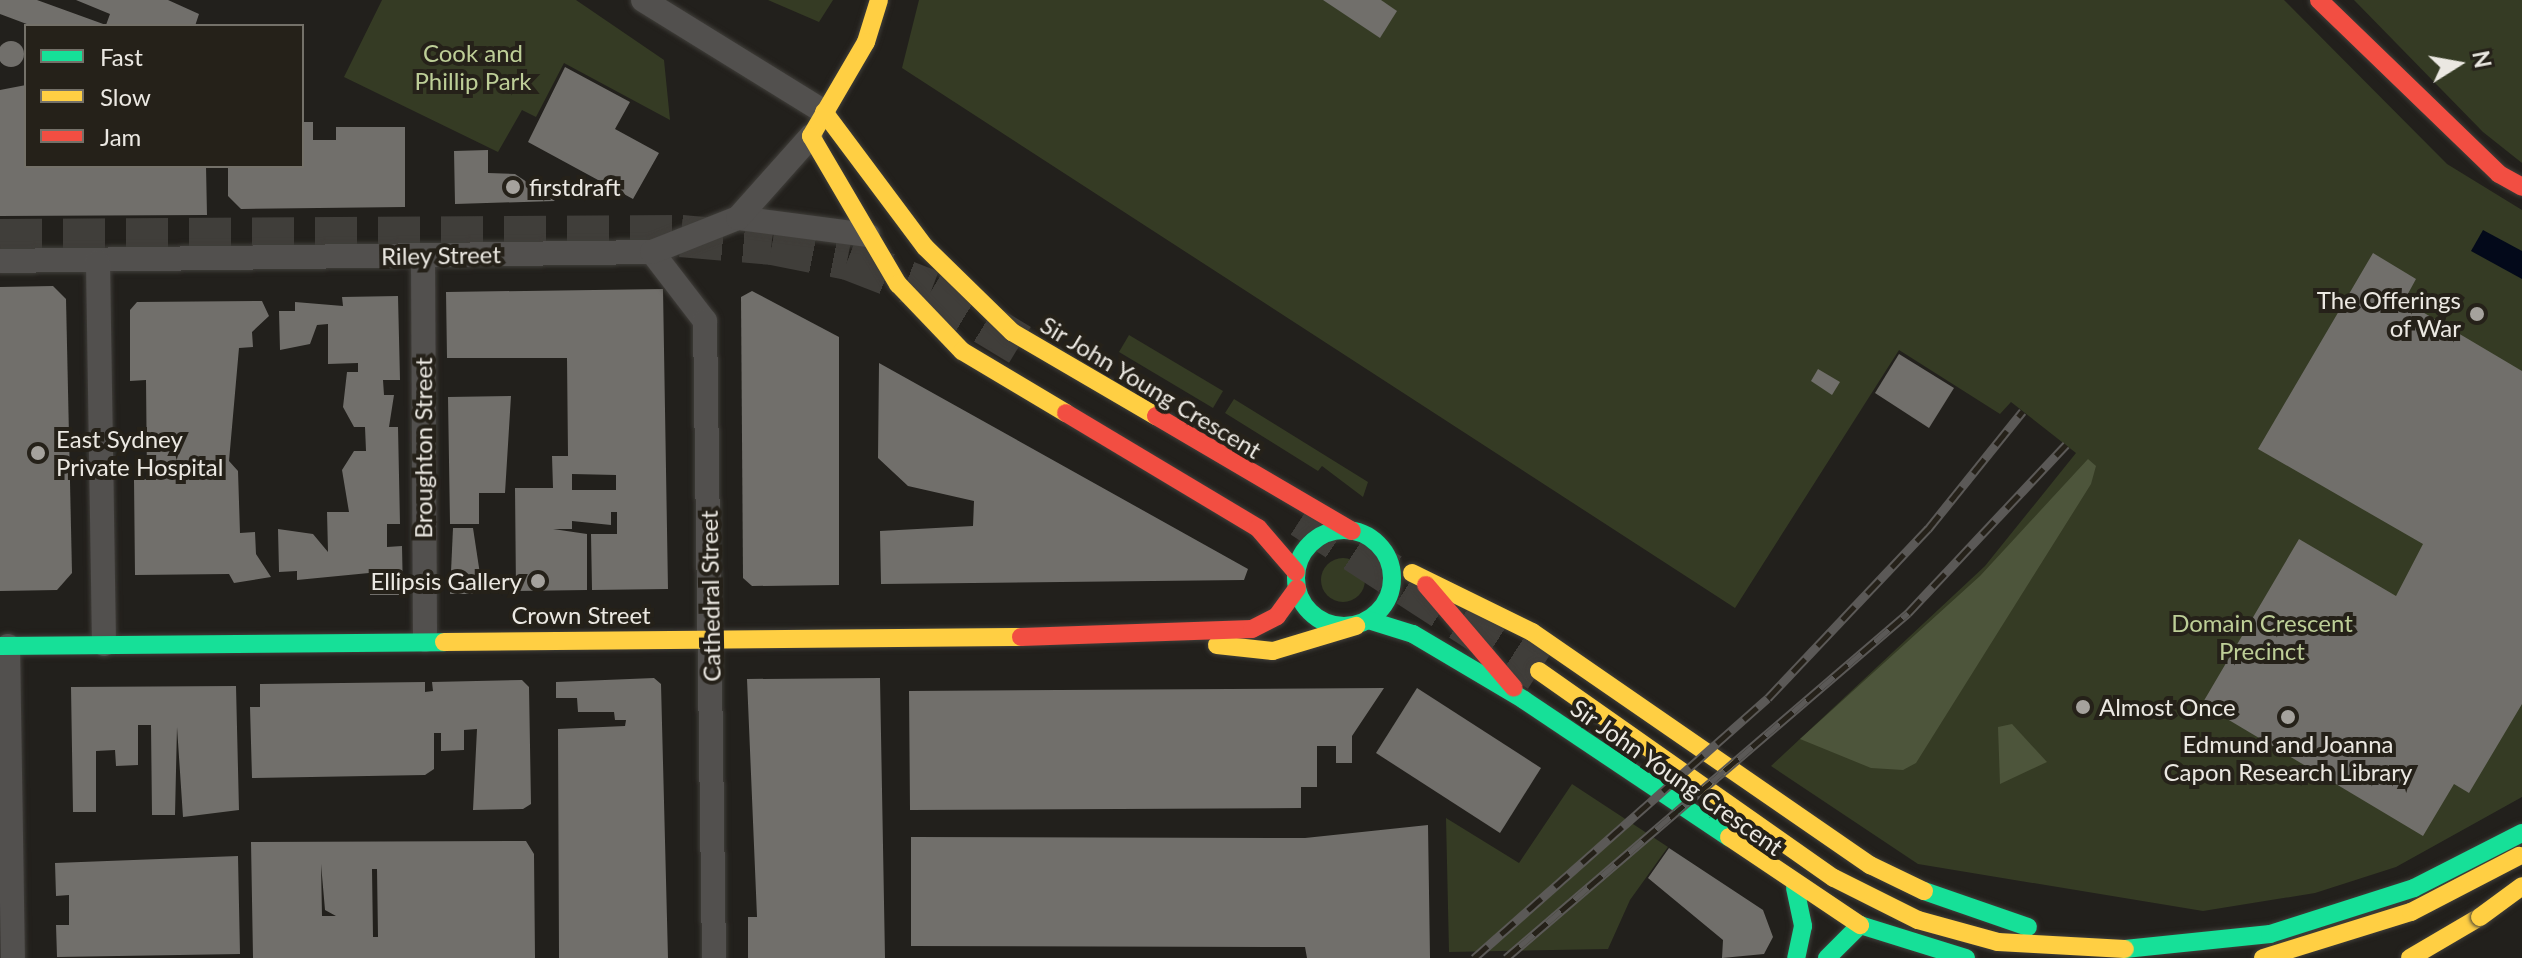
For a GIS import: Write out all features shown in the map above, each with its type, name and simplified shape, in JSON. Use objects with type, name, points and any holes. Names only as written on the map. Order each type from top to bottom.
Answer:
[{"type":"main road","name":"Riley Street","points":[[811,136],[866,42],[879,0]]},
{"type":"main road","points":[[2319,0],[2499,174],[2522,187]]},
{"type":"main road","name":"Sir John Young Crescent","points":[[824,112],[955,280],[1012,332],[1080,377],[1352,531]]},
{"type":"main road","points":[[811,136],[868,235],[911,301],[962,351],[1272,537],[1319,620],[1363,622],[1390,592],[1386,555]]},
{"type":"main road","points":[[1080,377],[1091,399],[1151,444],[1194,491]]},
{"type":"main road","points":[[1296,580],[1320,536],[1352,531],[1412,573],[1532,632],[1870,865],[2002,922],[2107,935],[2241,923],[2378,884],[2522,815]]},
{"type":"main road","points":[[1412,573],[1479,639],[1524,700]]},
{"type":"main road","name":"Crown Street","points":[[4,646],[1161,636],[1252,629],[1277,616],[1296,580]]},
{"type":"main road","name":"Sir John Young Crescent","points":[[1363,622],[1413,634],[1524,700],[1795,888],[1860,925],[1966,958]]},
{"type":"main road","name":"Crown Street","points":[[1161,636],[1273,651],[1363,622]]},
{"type":"main road","points":[[1539,671],[1834,878],[1918,920],[1998,942],[2134,950],[2270,934],[2390,898],[2522,833]]},
{"type":"main road","points":[[2263,958],[2343,938],[2444,897],[2522,854]]},
{"type":"main road","points":[[2410,958],[2480,917],[2522,886]]},
{"type":"main road","points":[[2444,897],[2502,887]]},
{"type":"main road","points":[[1795,888],[1803,926],[1796,958]]},
{"type":"main road","points":[[1827,958],[1860,925]]},
{"type":"street","points":[[643,0],[824,112]]},
{"type":"street","name":"Riley Street","points":[[0,261],[652,252],[738,218],[811,136]]},
{"type":"street","points":[[738,218],[868,235]]},
{"type":"street","name":"Cathedral Street","points":[[652,252],[705,321],[714,958]]},
{"type":"street","name":"Broughton Street","points":[[423,256],[425,640]]},
{"type":"street","points":[[98,262],[104,644]]},
{"type":"street","points":[[4,646],[13,958]]},
{"type":"green space","name":"Cook and Phillip Park","points":[[382,0],[576,0],[664,60],[670,120],[564,63],[536,117],[522,110],[498,152],[344,77]]},
{"type":"green space","points":[[768,0],[833,0],[819,22]]},
{"type":"green space","name":"Domain Crescent Precinct","points":[[919,0],[2284,0],[2447,164],[2522,210],[2522,797],[2396,867],[2315,893],[2203,911],[1918,864],[1771,766],[1985,566],[2076,453],[2011,402],[2000,414],[1899,350],[1735,608],[902,68]]},
{"type":"green space","points":[[2354,0],[2522,0],[2522,163],[2483,132]]},
{"type":"green space","points":[[1129,335],[1223,391],[1213,408],[1119,352]]},
{"type":"green space","points":[[1234,399],[1368,482],[1363,497],[1322,466],[1318,471],[1225,413]]},
{"type":"green space","points":[[2088,459],[2096,466],[2091,484],[1916,763],[1903,770],[1871,768],[1800,739],[1980,576]]},
{"type":"green space","points":[[1343,558],[1359,564],[1365,580],[1359,596],[1343,602],[1327,596],[1321,580],[1327,564]]},
{"type":"green space","points":[[2012,724],[2047,762],[2000,784],[1998,727]]},
{"type":"green space","points":[[1572,784],[1668,847],[1630,900],[1608,949],[1449,952],[1446,818],[1519,863]]},
{"type":"water","points":[[2483,230],[2522,251],[2522,279],[2471,251]]},
{"type":"building","points":[[0,0],[37,0],[103,24],[27,24],[0,14]]},
{"type":"building","points":[[76,0],[168,0],[199,14],[196,24],[106,24],[110,14]]},
{"type":"building","points":[[1323,0],[1381,0],[1397,11],[1380,38]]},
{"type":"building","points":[[6,42],[16,42],[23,49],[23,59],[16,66],[6,66],[-1,59],[-1,49]]},
{"type":"building","points":[[565,67],[630,102],[615,129],[659,153],[633,199],[528,142]]},
{"type":"building","points":[[24,85],[24,168],[206,168],[207,215],[0,216],[0,90]]},
{"type":"building","points":[[304,122],[313,122],[313,140],[336,140],[336,127],[405,127],[405,207],[241,209],[228,196],[228,168],[304,168]]},
{"type":"building","points":[[488,150],[488,173],[515,174],[555,201],[455,204],[454,151]]},
{"type":"building","points":[[2373,253],[2416,279],[2404,301],[2522,371],[2522,704],[2469,793],[2454,784],[2423,836],[2202,704],[2299,539],[2396,596],[2423,544],[2258,449]]},
{"type":"building","name":"East Sydney Private Hospital","points":[[53,286],[66,299],[72,573],[57,590],[0,591],[0,287]]},
{"type":"building","points":[[663,289],[668,589],[592,590],[591,534],[617,534],[617,512],[611,512],[611,525],[572,521],[572,529],[553,529],[587,534],[587,590],[516,591],[515,488],[553,488],[552,456],[568,456],[567,358],[447,358],[446,292]],"holes":[[[572,474],[616,475],[616,490],[572,490]]]},
{"type":"building","points":[[752,291],[839,337],[839,585],[752,586],[743,578],[741,297]]},
{"type":"building","points":[[398,296],[400,380],[383,380],[384,395],[394,395],[389,427],[398,427],[400,524],[387,524],[387,547],[402,546],[403,595],[370,595],[369,573],[297,580],[297,571],[279,572],[278,529],[313,534],[328,552],[327,512],[349,512],[342,470],[354,451],[366,451],[365,427],[354,427],[343,407],[347,372],[358,372],[358,363],[328,364],[328,324],[317,325],[310,344],[280,350],[279,311],[295,311],[295,302],[343,306],[342,297]]},
{"type":"building","points":[[262,301],[269,316],[252,332],[253,347],[239,348],[229,461],[238,471],[240,533],[255,532],[256,554],[271,577],[234,583],[229,574],[135,575],[134,480],[147,479],[146,380],[130,381],[130,310],[137,302]]},
{"type":"building","points":[[1899,354],[1954,388],[1929,428],[1875,393]]},
{"type":"building","points":[[879,363],[1248,569],[1244,580],[881,584],[880,531],[973,526],[974,501],[908,486],[878,458]]},
{"type":"building","points":[[1818,369],[1840,382],[1832,395],[1811,381]]},
{"type":"building","points":[[511,396],[505,493],[479,493],[479,524],[450,524],[448,397]]},
{"type":"building","points":[[453,528],[473,528],[483,594],[450,594]]},
{"type":"building","points":[[654,678],[661,684],[668,958],[559,958],[558,729],[625,726],[626,720],[615,720],[614,712],[578,712],[577,698],[556,698],[556,682]]},
{"type":"building","points":[[880,678],[885,958],[748,958],[748,917],[757,917],[747,679]]},
{"type":"building","points":[[522,680],[529,687],[531,804],[523,809],[473,810],[477,729],[464,730],[464,750],[441,751],[441,733],[434,733],[434,769],[425,775],[252,778],[250,707],[260,707],[260,684],[425,682],[425,692],[433,691],[432,682]]},
{"type":"building","points":[[236,686],[239,810],[183,817],[177,727],[175,815],[152,815],[151,725],[138,725],[138,765],[116,766],[115,750],[96,751],[96,812],[73,812],[71,687]]},
{"type":"building","points":[[1384,688],[1352,736],[1352,763],[1336,763],[1336,746],[1317,746],[1317,787],[1301,787],[1301,808],[910,810],[909,691]]},
{"type":"building","points":[[1417,688],[1541,768],[1500,833],[1376,753]]},
{"type":"building","points":[[1428,825],[1430,958],[1307,958],[1305,947],[911,946],[911,837],[1305,838]]},
{"type":"building","points":[[526,841],[534,854],[535,958],[253,958],[251,842]],"holes":[[[321,864],[325,910],[336,916],[322,916]],[[372,869],[377,869],[378,937],[373,937]]]},
{"type":"building","points":[[1669,848],[1763,910],[1773,937],[1764,954],[1722,958],[1723,940],[1648,878]]},
{"type":"building","points":[[238,856],[240,954],[57,957],[56,925],[69,925],[69,895],[56,896],[55,863]]},
{"type":"tunnel","points":[[0,240],[681,236],[772,244],[848,259],[931,291],[1020,345]]},
{"type":"tunnel","points":[[1302,517],[1539,671]]},
{"type":"railway","points":[[1474,958],[1768,698],[1928,529],[2023,411]]},
{"type":"railway","points":[[1506,958],[1908,613],[2066,445]]},
{"type":"traffic: fast","points":[[1344,530],[1362,534],[1378,544],[1388,560],[1392,578],[1388,596],[1378,612],[1362,622],[1344,626],[1326,622],[1310,612],[1300,596],[1296,578],[1300,560],[1310,544],[1326,534],[1344,530]]},
{"type":"traffic: fast","points":[[1368,620],[1413,634],[1524,700],[1729,837]]},
{"type":"traffic: fast","points":[[0,646],[444,642]]},
{"type":"traffic: fast","points":[[2125,949],[2270,934],[2414,888],[2522,833]]},
{"type":"traffic: fast","points":[[1795,888],[1803,926],[1796,958]]},
{"type":"traffic: fast","points":[[1924,891],[2028,927]]},
{"type":"traffic: fast","points":[[1827,958],[1860,925],[1966,958]]},
{"type":"traffic: slow","points":[[879,0],[866,42],[811,136],[898,284],[962,351],[1066,413]]},
{"type":"traffic: slow","points":[[824,112],[925,247],[1012,332],[1156,416]]},
{"type":"traffic: slow","points":[[1412,573],[1532,632],[1870,865],[1924,891]]},
{"type":"traffic: slow","points":[[1217,645],[1273,651],[1356,626]]},
{"type":"traffic: slow","points":[[444,642],[1021,637]]},
{"type":"traffic: slow","points":[[1539,671],[1834,878],[1918,920],[1998,942],[2125,949]]},
{"type":"traffic: slow","points":[[1729,837],[1860,925]]},
{"type":"traffic: slow","points":[[2263,958],[2411,912],[2519,856]]},
{"type":"traffic: slow","points":[[2480,917],[2522,886]]},
{"type":"traffic: slow","points":[[2410,958],[2480,917]]},
{"type":"traffic: jam","points":[[2319,0],[2499,174],[2522,187]]},
{"type":"traffic: jam","points":[[1066,413],[1258,528],[1296,572]]},
{"type":"traffic: jam","points":[[1156,416],[1352,531]]},
{"type":"traffic: jam","points":[[1426,585],[1514,688]]},
{"type":"traffic: jam","points":[[1021,637],[1252,629],[1277,616],[1297,588]]},
{"type":"place","name":"firstdraft","points":[[513,187]]},
{"type":"place","name":"The Offerings of War","points":[[2477,314]]},
{"type":"place","name":"East Sydney Private Hospital","points":[[38,453]]},
{"type":"place","name":"Ellipsis Gallery","points":[[538,581]]},
{"type":"place","name":"Almost Once","points":[[2083,707]]},
{"type":"place","name":"Edmund and Joanna Capon Research Library","points":[[2288,717]]}]
